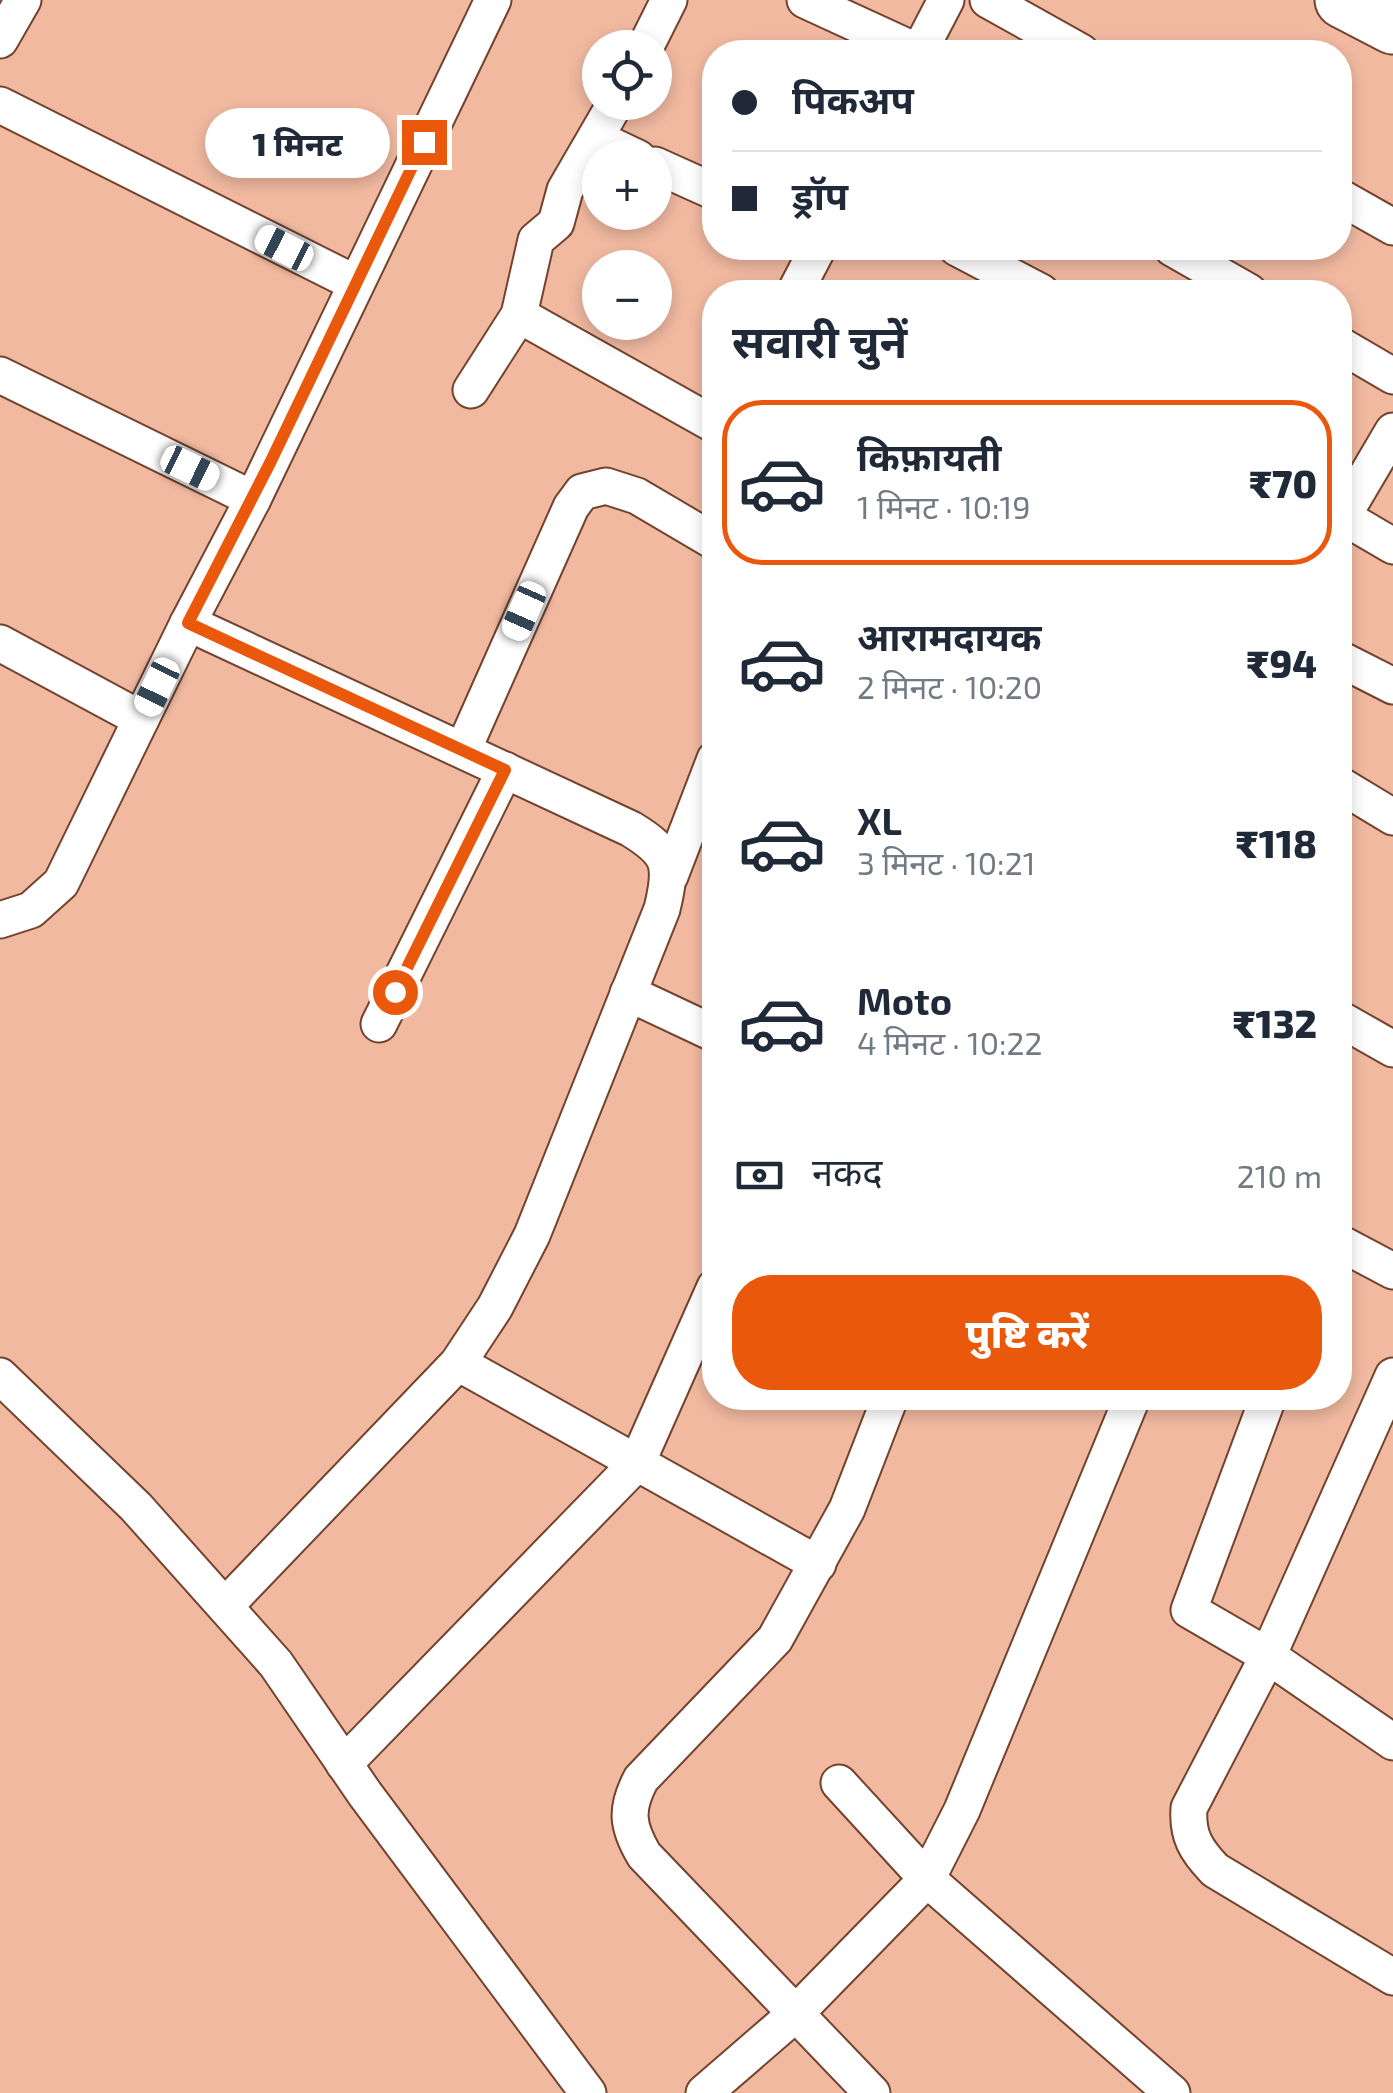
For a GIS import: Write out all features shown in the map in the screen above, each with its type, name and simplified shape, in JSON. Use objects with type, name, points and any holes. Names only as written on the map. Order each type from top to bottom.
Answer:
[{"type":"highway","points":[[1343,0],[1393,26]]},
{"type":"street","points":[[0,40],[22,0]]},
{"type":"street","points":[[0,920],[31,910],[61,884],[253,498],[492,0]]},
{"type":"street","points":[[654,30],[669,0]]},
{"type":"street","points":[[805,0],[892,40]]},
{"type":"street","points":[[924,40],[946,0]]},
{"type":"street","points":[[988,0],[1060,40]]},
{"type":"street","points":[[0,105],[355,283]]},
{"type":"street","points":[[471,390],[519,315],[536,240],[556,223],[565,190],[607,120]]},
{"type":"street","points":[[672,173],[702,186]]},
{"type":"street","points":[[1352,204],[1393,227]]},
{"type":"street","points":[[979,260],[1019,280]]},
{"type":"street","points":[[1193,260],[1229,280]]},
{"type":"street","points":[[519,315],[702,418]]},
{"type":"street","points":[[1352,352],[1393,376]]},
{"type":"street","points":[[0,375],[253,498]]},
{"type":"street","points":[[1352,500],[1393,431]]},
{"type":"street","points":[[462,750],[571,507],[582,492],[606,486],[637,496],[702,534]]},
{"type":"street","points":[[1352,524],[1393,546]]},
{"type":"street","points":[[188,623],[631,828],[661,848],[670,876]]},
{"type":"street","points":[[0,643],[141,719]]},
{"type":"street","points":[[1352,665],[1393,686]]},
{"type":"street","points":[[379,1024],[505,770]]},
{"type":"street","points":[[227,1604],[458,1364],[496,1307],[532,1235],[702,793]]},
{"type":"street","points":[[1352,793],[1393,817]]},
{"type":"street","points":[[628,992],[702,1028]]},
{"type":"street","points":[[1352,1026],[1393,1049]]},
{"type":"street","points":[[1352,1255],[1393,1271]]},
{"type":"street","points":[[344,1764],[637,1463],[702,1316]]},
{"type":"street","points":[[458,1364],[818,1564]]},
{"type":"street","points":[[0,1376],[136,1507],[227,1604],[276,1664],[344,1764],[588,2093]]},
{"type":"street","points":[[1393,1376],[1268,1656],[1189,1808],[1187,1828],[1196,1850],[1215,1870],[1393,1978]]},
{"type":"street","points":[[872,2093],[794,2016],[644,1855],[629,1829],[629,1802],[641,1779],[775,1638],[846,1509],[885,1410]]},
{"type":"street","points":[[704,2093],[794,2016],[927,1879],[962,1810],[1127,1410]]},
{"type":"street","points":[[1264,1410],[1190,1610],[1389,1730]]},
{"type":"street","points":[[839,1782],[927,1879],[1172,2093]]},
{"type":"route","points":[[395,992],[505,770],[188,623],[305,392],[424,142]]}]
